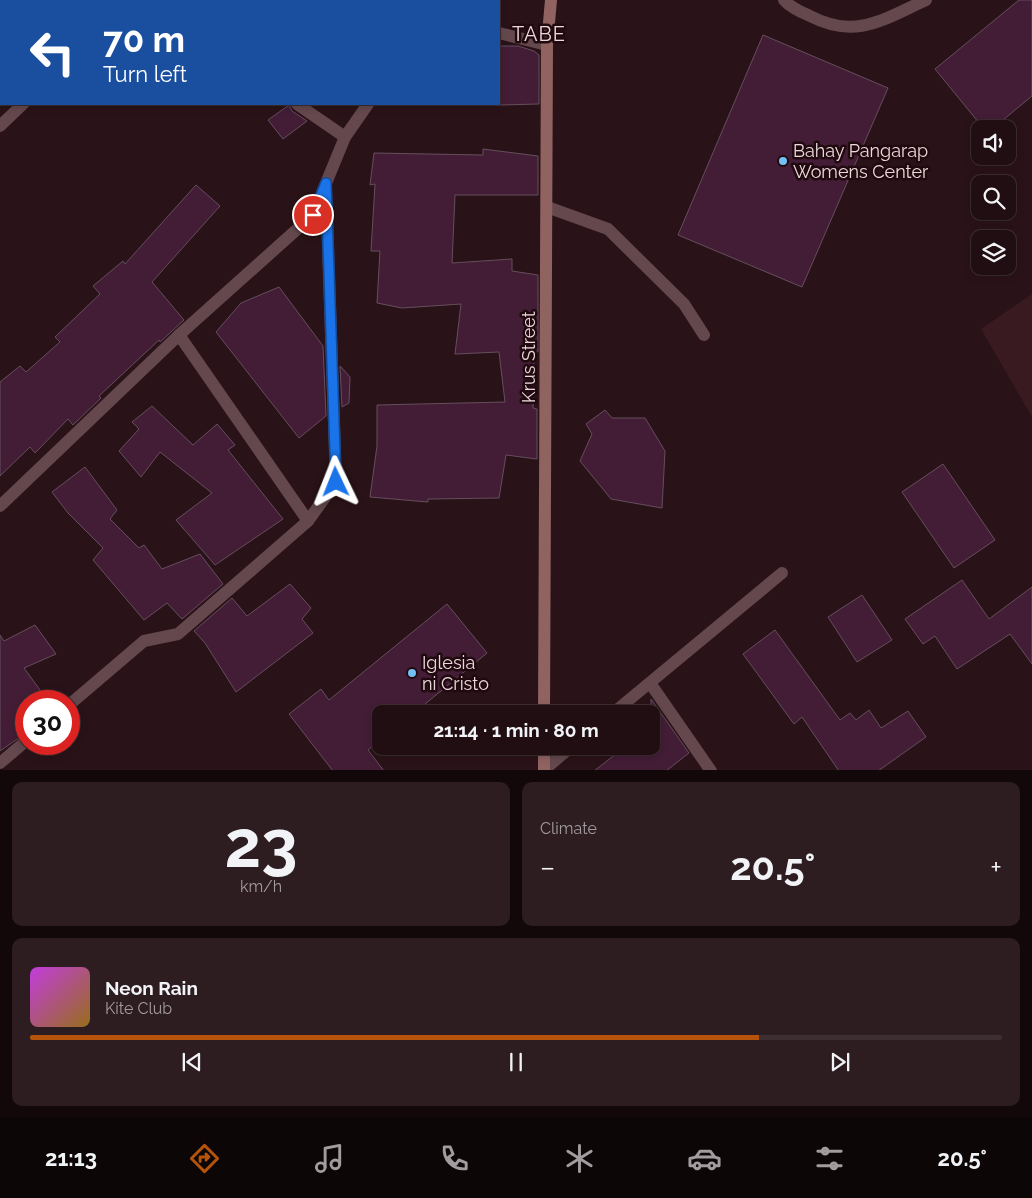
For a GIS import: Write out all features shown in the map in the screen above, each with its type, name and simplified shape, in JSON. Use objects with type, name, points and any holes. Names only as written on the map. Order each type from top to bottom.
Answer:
[{"type":"main road","name":"Krus Street","points":[[544,705],[547,45],[551,0]]},
{"type":"main road","points":[[544,755],[544,770]]},
{"type":"street","points":[[784,0],[788,5],[817,20],[853,28],[872,25],[920,1]]},
{"type":"street","points":[[500,33],[547,45]]},
{"type":"street","points":[[0,126],[22,105]]},
{"type":"street","points":[[299,105],[345,137]]},
{"type":"street","points":[[0,506],[179,335],[313,215],[345,137],[367,105]]},
{"type":"street","points":[[80,696],[144,641],[178,634],[308,521],[336,482],[326,183]]},
{"type":"street","points":[[547,207],[608,230],[684,304],[704,335]]},
{"type":"street","points":[[179,335],[308,521]]},
{"type":"street","points":[[623,705],[782,573]]},
{"type":"street","points":[[650,682],[712,770]]},
{"type":"street","points":[[0,763],[15,750]]},
{"type":"street","points":[[544,770],[562,755]]},
{"type":"shaded area","points":[[1032,294],[1032,417],[981,329]]},
{"type":"building","points":[[1019,0],[1032,0],[1032,96],[1003,120],[977,120],[935,69]]},
{"type":"building","name":"Bahay Pangarap Womens Center","points":[[763,35],[888,88],[802,287],[678,235]]},
{"type":"building","points":[[500,46],[518,46],[534,51],[539,55],[539,104],[500,105]]},
{"type":"building","points":[[289,105],[292,111],[307,121],[283,139],[268,120]]},
{"type":"building","points":[[483,149],[538,156],[538,195],[455,195],[452,263],[512,259],[512,271],[538,275],[538,352],[534,352],[533,408],[537,409],[537,459],[506,455],[499,498],[428,499],[428,502],[370,497],[377,446],[377,405],[505,402],[499,352],[455,354],[461,304],[402,308],[377,303],[380,251],[371,251],[375,184],[370,185],[374,153],[483,155]]},
{"type":"building","points":[[196,185],[220,206],[152,282],[184,320],[160,342],[159,340],[99,396],[101,398],[73,425],[68,419],[35,453],[30,447],[0,476],[0,382],[20,366],[26,372],[60,342],[55,337],[100,294],[93,286],[123,261],[125,264]]},
{"type":"building","points":[[279,287],[323,346],[326,416],[299,438],[216,332],[241,303]]},
{"type":"building","points":[[340,366],[350,377],[349,403],[342,407]]},
{"type":"building","points":[[152,406],[193,445],[217,424],[235,445],[228,450],[283,519],[215,565],[176,520],[212,493],[160,452],[141,477],[119,451],[139,429],[132,422]]},
{"type":"building","points":[[605,410],[612,418],[645,418],[665,451],[662,508],[611,499],[580,461],[592,434],[586,424]]},
{"type":"building","points":[[943,464],[995,540],[954,568],[902,492]]},
{"type":"building","points":[[85,467],[117,510],[110,519],[139,548],[144,545],[162,569],[200,554],[223,584],[182,619],[167,603],[144,620],[93,560],[103,548],[68,513],[52,492]]},
{"type":"building","points":[[962,580],[989,619],[1032,587],[1032,664],[1010,634],[957,669],[935,636],[923,644],[905,619]]},
{"type":"building","points":[[290,584],[311,608],[302,619],[313,633],[236,692],[205,643],[194,631],[232,598],[247,616]]},
{"type":"building","points":[[862,595],[892,640],[857,662],[828,617]]},
{"type":"building","name":"Iglesia ni Cristo","points":[[447,604],[487,653],[424,705],[372,705],[372,747],[368,750],[383,770],[332,770],[289,714],[321,689],[329,700]]},
{"type":"building","points":[[35,625],[56,654],[24,668],[40,690],[15,690],[15,741],[0,751],[0,635],[4,641]]},
{"type":"building","points":[[775,630],[840,720],[850,713],[856,720],[869,710],[881,728],[908,711],[926,737],[879,770],[838,770],[802,717],[794,724],[743,654]]},
{"type":"building","points":[[660,712],[689,753],[667,770],[595,770],[614,755],[660,755]]},
{"type":"place","name":"Bahay Pangarap Womens Center","points":[[783,161]]},
{"type":"place","name":"Iglesia ni Cristo","points":[[412,673]]},
{"type":"district","name":"TABE","points":[[539,34]]},
{"type":"route","points":[[313,215],[326,183],[336,482]]}]
